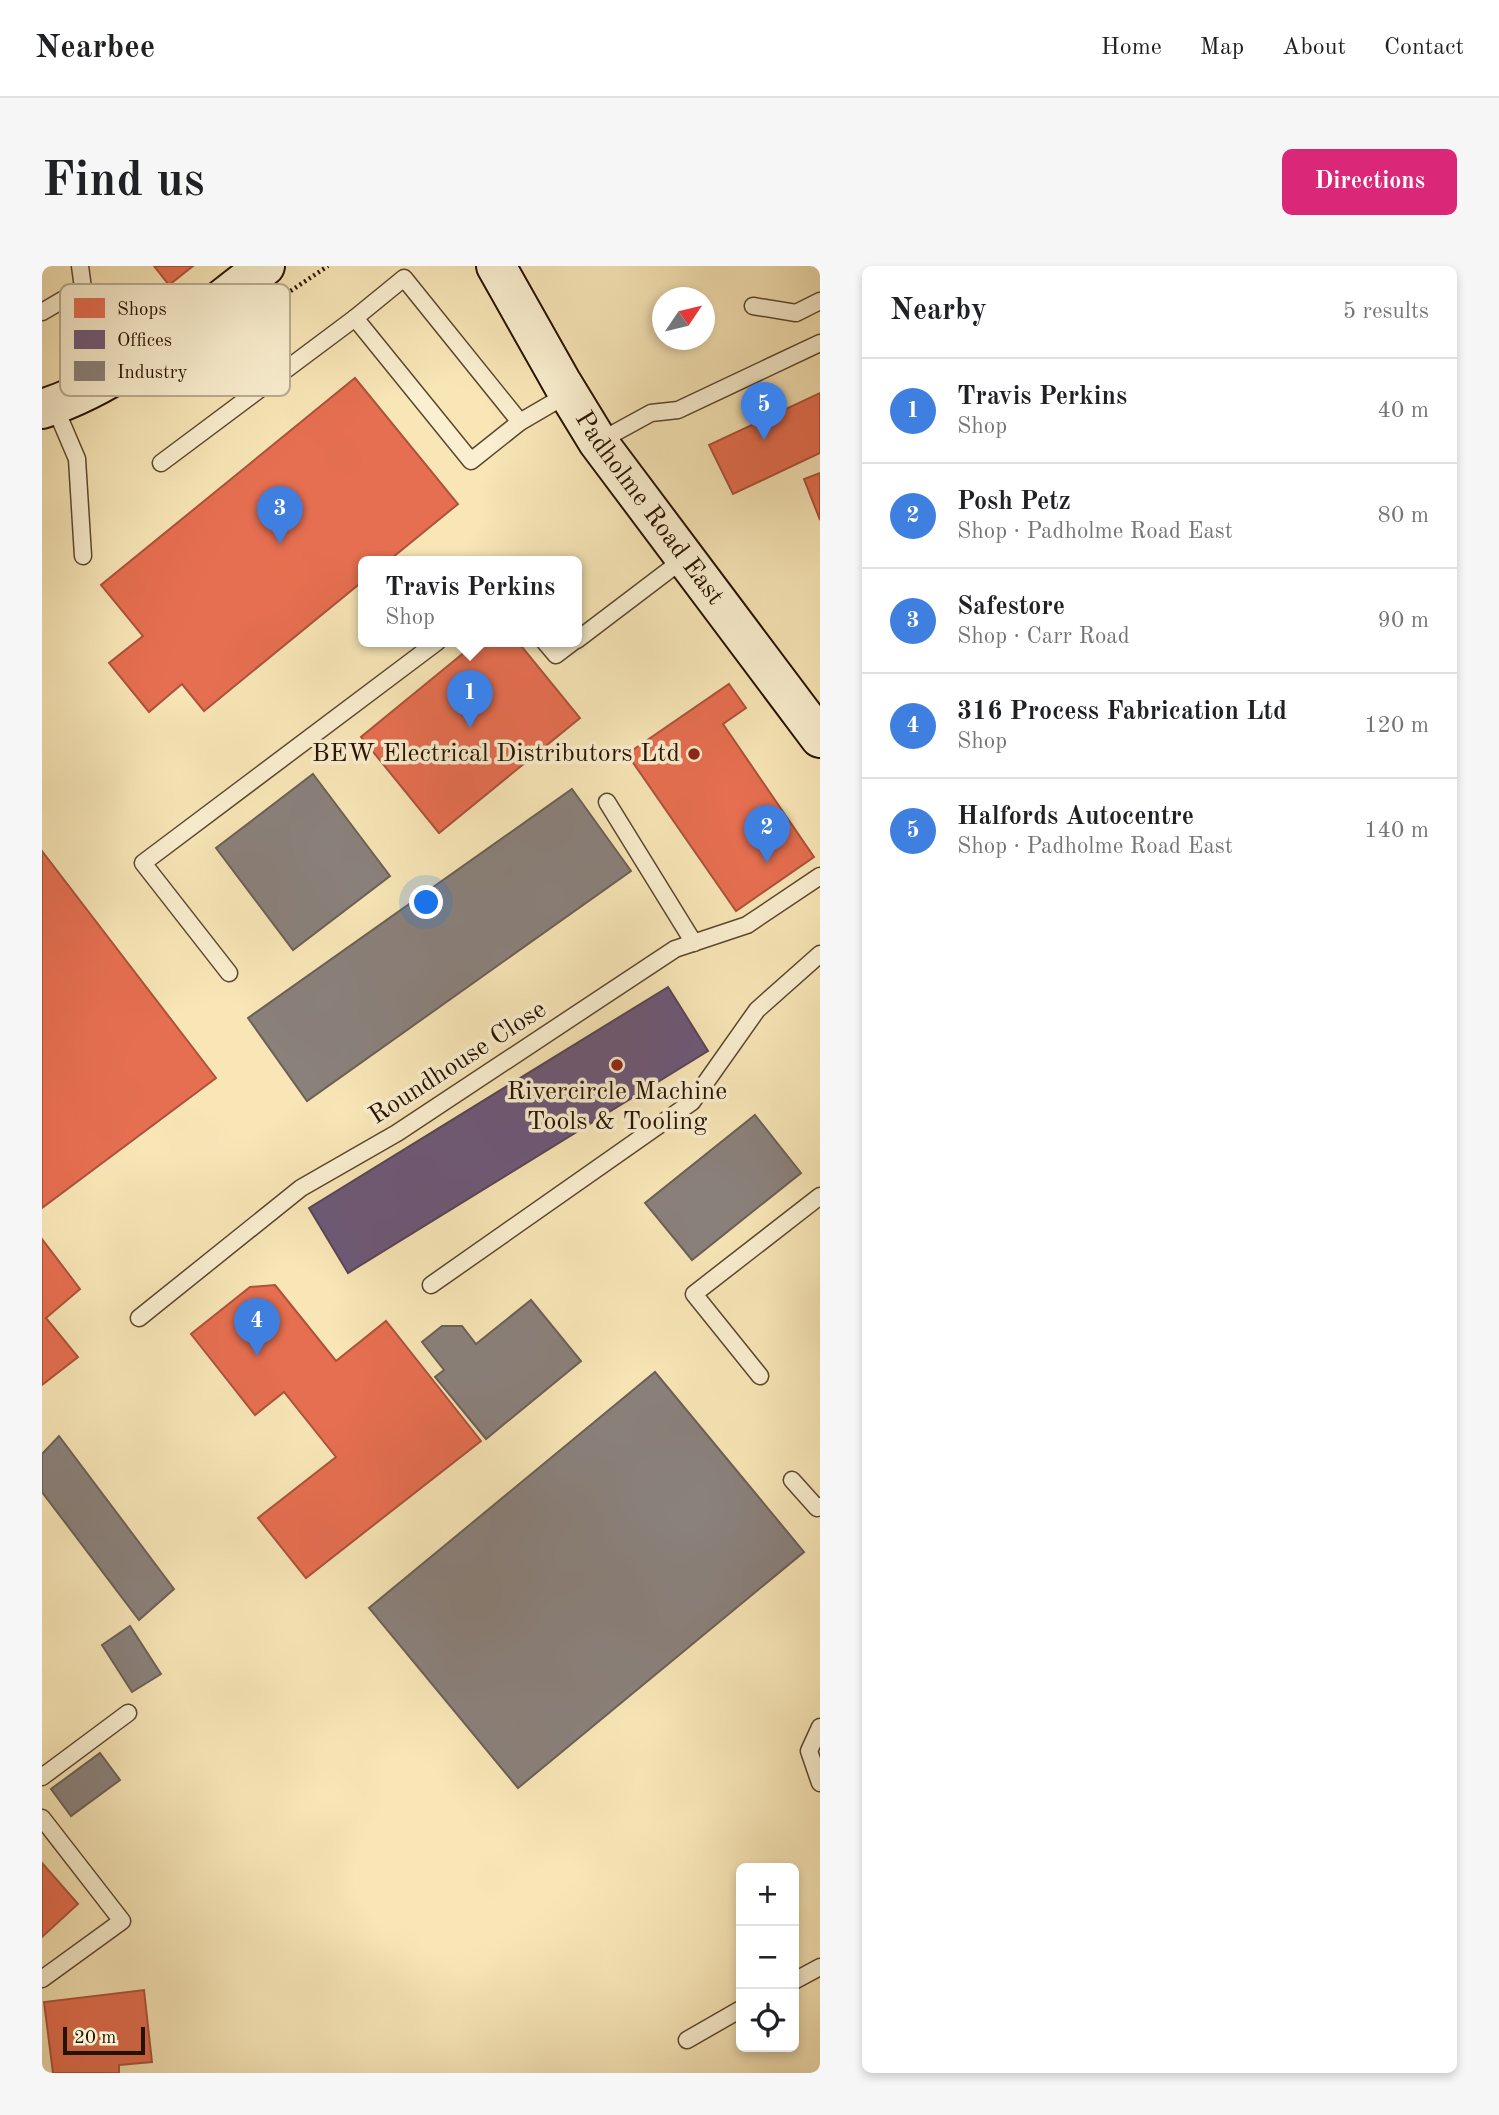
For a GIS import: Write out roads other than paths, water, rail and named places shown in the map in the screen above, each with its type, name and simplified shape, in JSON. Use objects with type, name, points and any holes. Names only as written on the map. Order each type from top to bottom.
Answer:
[{"type":"street","points":[[241,284],[265,266]]},
{"type":"street","name":"Padholme Road East","points":[[496,266],[598,442],[820,738]]},
{"type":"street","points":[[48,407],[72,396]]},
{"type":"lane","points":[[80,266],[82,284]]},
{"type":"lane","points":[[290,367],[404,278],[520,422]]},
{"type":"lane","points":[[42,312],[60,301]]},
{"type":"lane","points":[[753,306],[796,313],[820,301]]},
{"type":"lane","points":[[355,318],[471,461],[520,422],[568,394]]},
{"type":"lane","points":[[598,442],[651,413],[678,410],[820,344]]},
{"type":"lane","points":[[161,463],[251,396]]},
{"type":"lane","points":[[48,407],[77,459],[83,556]]},
{"type":"lane","points":[[582,636],[685,558]]},
{"type":"lane","points":[[229,973],[142,863],[430,647]]},
{"type":"lane","points":[[549,647],[556,655],[567,647]]},
{"type":"lane","points":[[607,802],[694,943]]},
{"type":"lane","name":"Roundhouse Close","points":[[139,1318],[301,1188],[397,1133],[675,949],[747,925],[820,876]]},
{"type":"lane","points":[[431,1284],[692,1102],[757,1010],[820,954]]},
{"type":"lane","points":[[760,1376],[694,1294],[820,1196]]},
{"type":"lane","points":[[792,1480],[817,1508],[820,1506]]},
{"type":"lane","points":[[42,1777],[128,1713]]},
{"type":"lane","points":[[820,1727],[809,1751],[820,1783]]},
{"type":"lane","points":[[42,1818],[122,1921],[42,1979]]},
{"type":"lane","points":[[799,1978],[820,1967]]},
{"type":"lane","points":[[687,2040],[736,2012]]},
{"type":"place","name":"Halfords Autocentre","points":[[764,440]]},
{"type":"place","name":"Safestore","points":[[280,544]]},
{"type":"place","name":"Travis Perkins","points":[[470,728]]},
{"type":"place","name":"BEW Electrical Distributors Ltd","points":[[694,754]]},
{"type":"place","name":"Posh Petz","points":[[767,863]]},
{"type":"place","name":"Rivercircle Machine Tools & Tooling","points":[[617,1065]]},
{"type":"place","name":"316 Process Fabrication Ltd","points":[[257,1356]]}]
